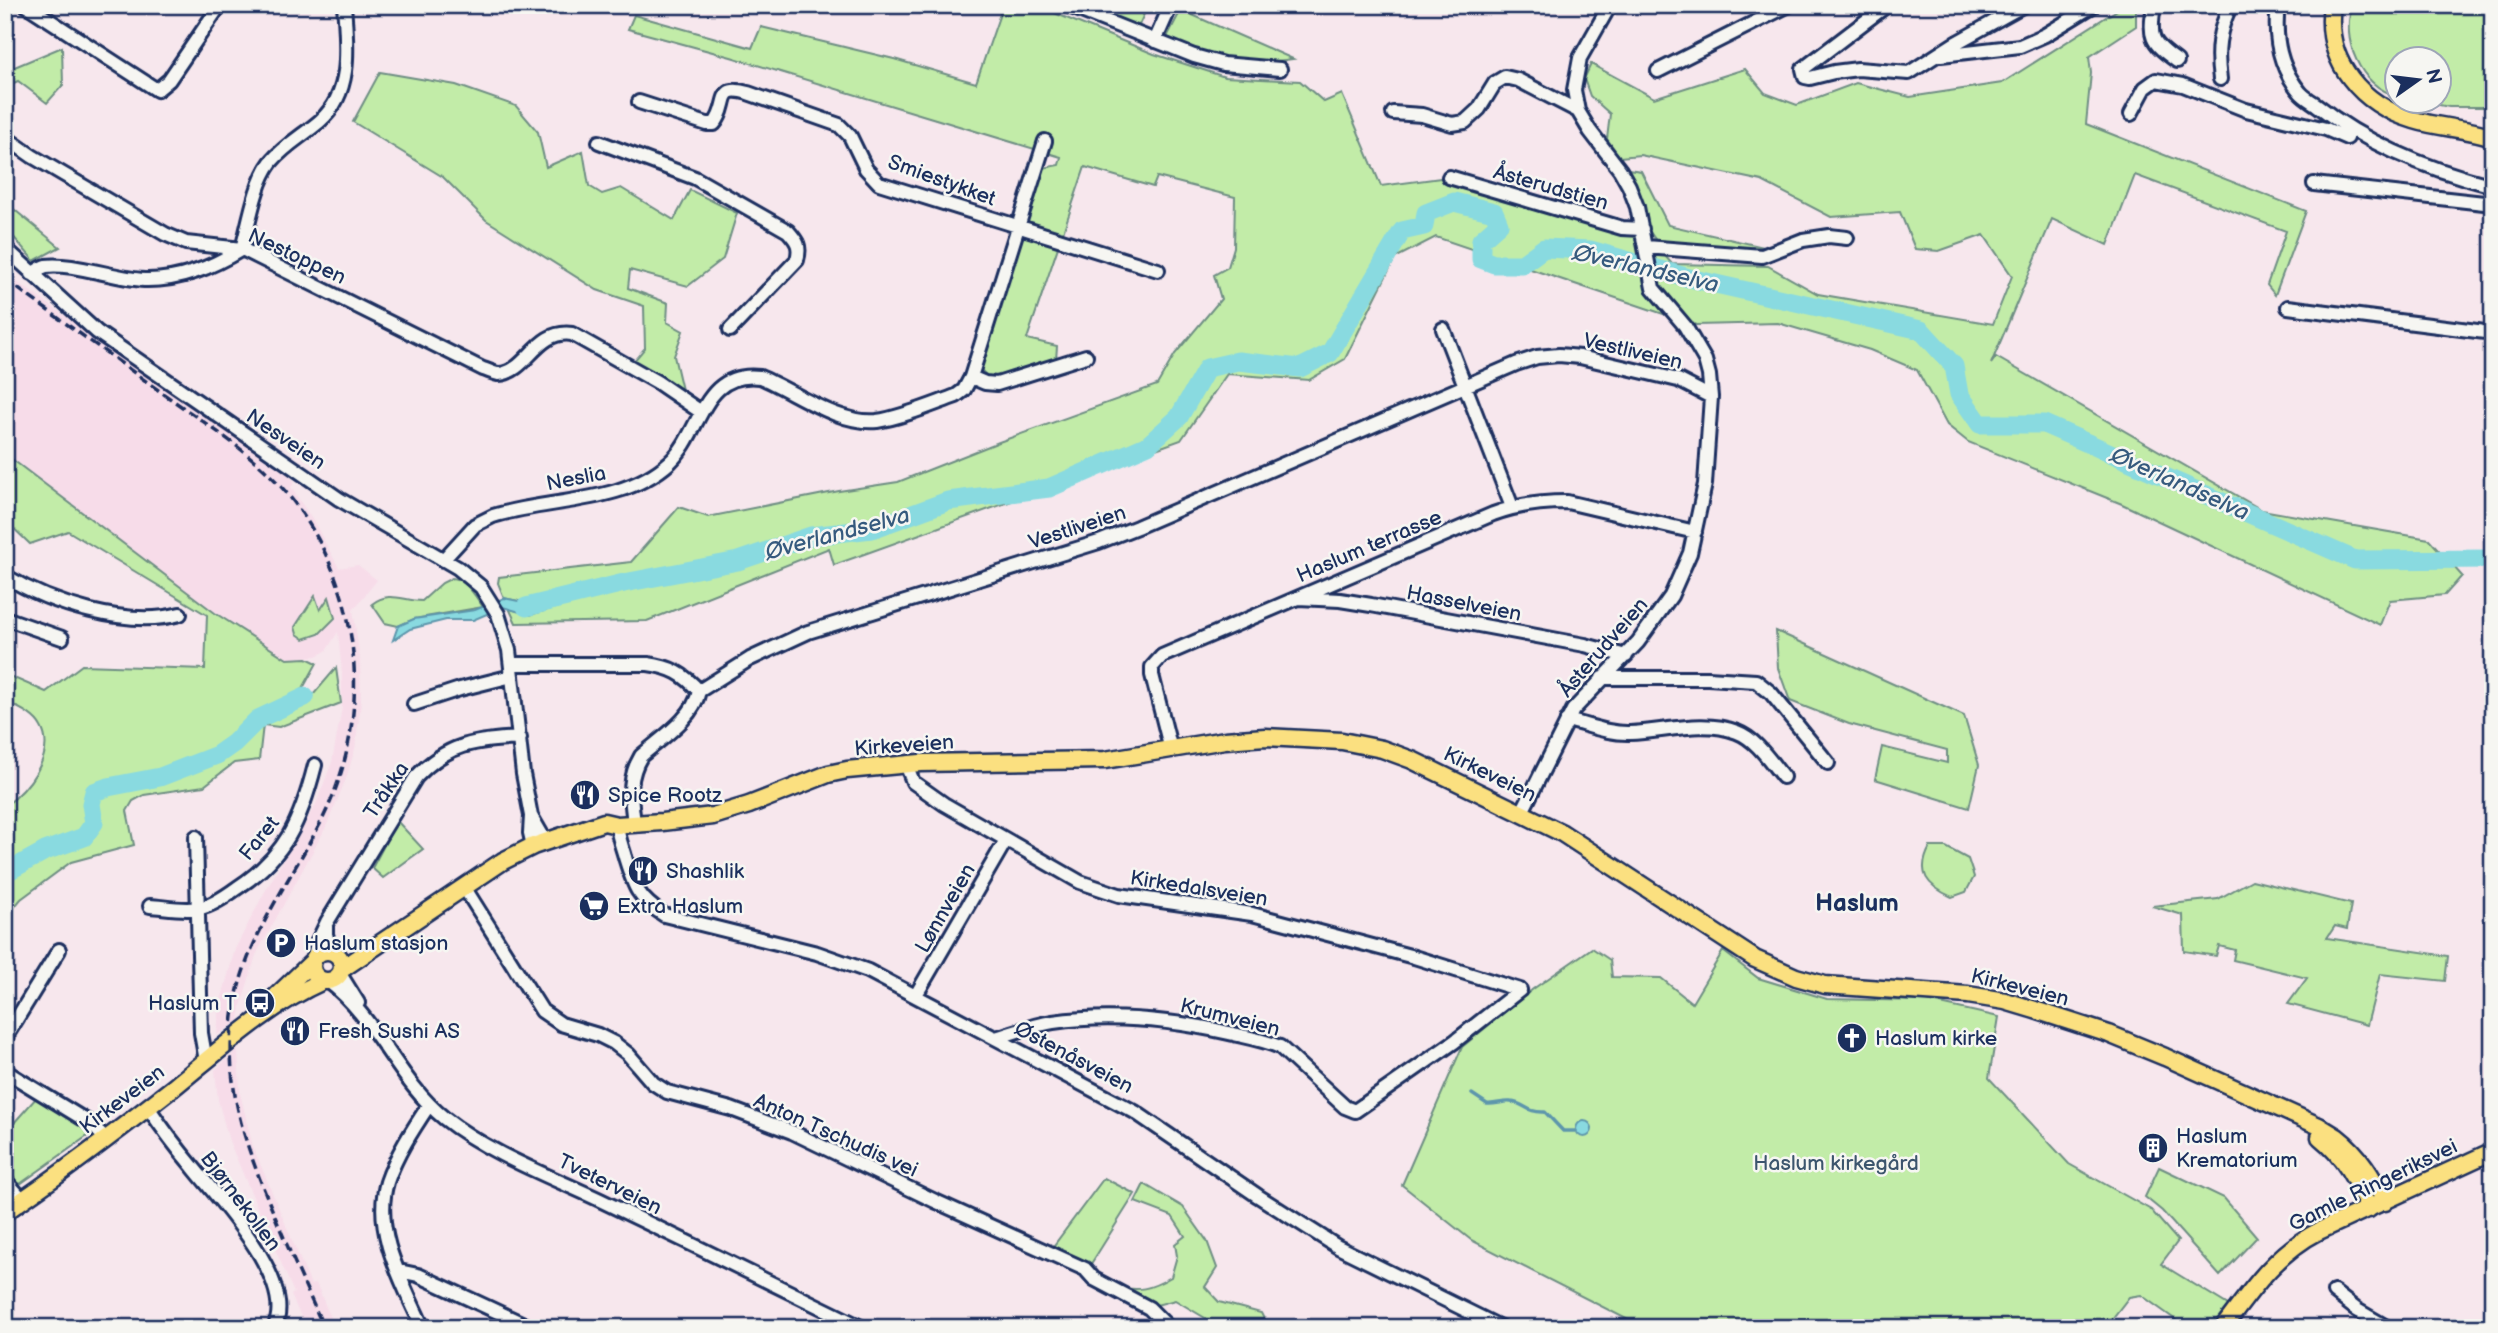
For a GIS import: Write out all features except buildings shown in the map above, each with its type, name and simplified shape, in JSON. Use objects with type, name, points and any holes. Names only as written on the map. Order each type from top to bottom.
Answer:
[{"type":"main road","points":[[2332,5],[2331,32],[2338,58],[2363,93],[2382,107],[2415,121],[2474,130],[2493,136]]},
{"type":"main road","points":[[2474,130],[2493,129]]},
{"type":"main road","name":"Kirkeveien","points":[[5,1212],[148,1107],[262,1016],[371,952],[397,931],[503,861],[539,844],[580,832],[605,830],[625,824],[713,816],[828,774],[906,764],[1079,762],[1254,738],[1321,739],[1360,744],[1412,760],[1522,812],[1584,846],[1748,955],[1782,972],[1825,985],[1944,992],[2005,1001],[2138,1046],[2319,1126],[2346,1144],[2367,1169],[2385,1202]]},
{"type":"main road","name":"Kirkeveien","points":[[332,951],[366,946],[397,931]]},
{"type":"main road","points":[[332,951],[341,960],[333,976],[314,975],[313,960],[318,953],[332,951]]},
{"type":"main road","name":"Kirkeveien","points":[[262,1016],[271,1002],[313,960]]},
{"type":"main road","name":"Kirkeveien","points":[[2290,1115],[2342,1157],[2356,1178],[2369,1209]]},
{"type":"main road","name":"Gamle Ringeriksvei","points":[[2223,1328],[2272,1265],[2293,1246],[2319,1231],[2493,1151]]},
{"type":"street","points":[[26,5],[157,90],[169,80],[220,5]]},
{"type":"street","points":[[32,274],[49,266],[125,278],[161,280],[204,268],[242,248],[261,182],[269,165],[282,149],[319,122],[340,97],[347,46],[344,5]]},
{"type":"street","points":[[1066,5],[1155,41],[1223,64],[1280,69]]},
{"type":"street","points":[[1155,41],[1171,5]]},
{"type":"street","points":[[1578,111],[1574,90],[1580,58],[1610,5]]},
{"type":"street","points":[[1658,71],[1789,5]]},
{"type":"street","points":[[1887,5],[1803,69],[1805,77],[1858,69],[1909,73],[2024,5]]},
{"type":"street","points":[[1935,56],[2020,46],[2045,35],[2094,5]]},
{"type":"street","points":[[2154,5],[2150,32],[2152,39],[2159,48],[2177,61]]},
{"type":"street","points":[[2220,79],[2217,61],[2218,36],[2231,5]]},
{"type":"street","points":[[2278,5],[2275,27],[2278,49],[2300,92],[2352,130],[2408,158],[2493,186]]},
{"type":"street","name":"Åsterudveien","points":[[1393,113],[1422,115],[1452,124],[1465,122],[1479,109],[1495,83],[1505,77],[1518,79],[1578,111],[1620,170],[1637,207],[1650,279],[1657,295],[1698,345],[1709,375],[1711,397],[1705,484],[1690,553],[1671,596],[1654,622],[1626,656],[1573,710],[1522,812]]},
{"type":"street","points":[[2132,114],[2145,88],[2156,79],[2183,85],[2246,110],[2326,129],[2347,138]]},
{"type":"street","name":"Smiestykket","points":[[639,102],[707,124],[715,124],[726,94],[730,90],[737,90],[839,125],[850,136],[866,169],[880,183],[1158,270]]},
{"type":"street","name":"Nestoppen","points":[[5,137],[32,156],[165,234],[186,243],[242,248],[483,369],[500,374],[514,368],[548,338],[559,332],[572,334],[657,382],[701,412]]},
{"type":"street","points":[[1045,141],[971,377],[985,383],[997,384],[1086,356]]},
{"type":"street","points":[[599,142],[695,178],[788,231],[797,241],[800,249],[797,260],[730,330]]},
{"type":"street","name":"Åsterudstien","points":[[1449,177],[1622,228],[1642,229]]},
{"type":"street","points":[[2314,184],[2493,204]]},
{"type":"street","points":[[1646,247],[1762,256],[1804,240],[1829,236],[1847,238]]},
{"type":"street","name":"Nesveien","points":[[5,248],[78,317],[143,365],[339,499],[476,582],[491,600],[498,614],[512,670],[531,816],[530,833],[539,844]]},
{"type":"street","points":[[2288,307],[2493,334]]},
{"type":"street","points":[[1443,329],[1512,507]]},
{"type":"street","name":"Vestliveien","points":[[625,824],[630,783],[641,756],[687,714],[698,699],[699,691],[750,659],[808,632],[1099,542],[1516,363],[1537,357],[1580,357],[1678,380],[1711,397]]},
{"type":"street","name":"Neslia","points":[[443,560],[475,525],[493,516],[614,491],[652,475],[670,462],[681,448],[701,412],[721,385],[746,375],[773,382],[838,415],[859,421],[877,421],[956,396],[964,390],[971,377]]},
{"type":"street","name":"Haslum terrasse","points":[[1171,750],[1153,686],[1152,667],[1156,660],[1173,650],[1512,507],[1567,502],[1695,532]]},
{"type":"street","points":[[5,576],[65,605],[116,616],[166,618],[180,614]]},
{"type":"street","name":"Hasselveien","points":[[1294,598],[1340,600],[1585,645],[1626,656]]},
{"type":"street","points":[[5,618],[62,638]]},
{"type":"street","points":[[414,704],[512,670],[648,664],[666,667],[688,678],[699,691]]},
{"type":"street","points":[[1602,678],[1756,681],[1771,693],[1828,763]]},
{"type":"street","name":"Åsterudveien","points":[[1567,720],[1614,733],[1671,728],[1717,728],[1736,732],[1755,744],[1783,776]]},
{"type":"street","name":"Tråkka","points":[[313,960],[317,943],[327,922],[408,788],[429,762],[459,746],[520,738]]},
{"type":"street","name":"Kirkedalsveien","points":[[906,764],[913,782],[944,804],[1080,882],[1119,895],[1252,914],[1414,957],[1520,990]]},
{"type":"street","name":"Faret","points":[[150,906],[199,908],[248,881],[275,857],[292,833],[315,765]]},
{"type":"street","name":"Østenåsveien","points":[[625,824],[618,838],[635,888],[653,908],[664,915],[844,961],[916,995],[1135,1112],[1338,1247],[1502,1328]]},
{"type":"street","points":[[196,837],[201,1033],[206,1060]]},
{"type":"street","name":"Lønnveien","points":[[916,995],[1006,840]]},
{"type":"street","name":"Anton Tschudis vei","points":[[464,887],[542,1011],[561,1024],[598,1035],[614,1043],[628,1054],[653,1083],[681,1097],[731,1109],[792,1132],[1085,1269],[1094,1279],[1149,1308],[1170,1328]]},
{"type":"street","points":[[327,922],[326,934],[332,951]]},
{"type":"street","points":[[5,1038],[59,950]]},
{"type":"street","name":"Tveterveien","points":[[333,976],[341,991],[374,1031],[406,1079],[429,1105],[475,1139],[863,1328]]},
{"type":"street","name":"Krumveien","points":[[996,1038],[1054,1022],[1139,1020],[1187,1024],[1269,1042],[1280,1047],[1345,1107],[1355,1111],[1520,990]]},
{"type":"street","points":[[5,1071],[90,1123],[106,1139]]},
{"type":"street","points":[[423,1328],[389,1246],[384,1202],[387,1184],[413,1128],[429,1105]]},
{"type":"street","name":"Bjørnekollen","points":[[148,1107],[259,1252],[275,1292],[278,1311],[274,1328]]},
{"type":"street","points":[[5,1180],[23,1200]]},
{"type":"street","points":[[399,1271],[418,1275],[532,1328]]},
{"type":"street","points":[[2334,1292],[2357,1310],[2388,1328]]},
{"type":"shaded area","points":[[5,263],[7,275],[283,469],[295,482],[291,487],[339,568],[358,565],[377,580],[353,610],[360,658],[361,703],[355,749],[346,779],[325,829],[256,955],[239,1021],[217,1035],[219,1008],[235,949],[316,804],[332,762],[342,707],[338,632],[326,651],[316,656],[287,659],[215,613],[5,454]]},
{"type":"shaded area","points":[[238,1049],[240,1093],[253,1147],[311,1285],[316,1283],[335,1328],[306,1328],[291,1295],[294,1293],[229,1141],[218,1100],[215,1070]]},
{"type":"green space","points":[[1003,5],[1035,5],[1154,54],[1225,77],[1300,81],[1324,102],[1342,94],[1381,186],[1448,177],[1645,233],[1672,264],[1768,266],[1818,294],[1993,324],[2012,276],[1984,235],[1939,251],[1915,249],[1900,212],[1831,217],[1762,181],[1640,155],[1620,157],[1607,139],[1610,114],[1590,96],[1584,79],[1591,64],[1654,98],[1745,69],[1765,93],[1797,105],[1856,83],[1910,97],[2002,83],[2125,5],[2136,5],[2136,26],[2089,57],[2091,73],[2086,124],[2306,211],[2275,295],[2267,285],[2286,231],[2135,175],[2108,245],[2052,219],[1991,364],[1996,357],[2262,510],[2429,539],[2462,576],[2445,595],[2390,600],[2380,625],[2122,504],[1968,442],[1947,425],[1917,370],[1870,350],[1778,323],[1696,325],[1436,237],[1395,258],[1345,359],[1309,380],[1227,374],[1181,440],[834,565],[829,548],[647,621],[516,623],[509,608],[530,613],[551,609],[548,597],[523,602],[504,598],[498,583],[499,577],[631,562],[679,507],[708,517],[898,482],[1157,385],[1175,354],[1221,299],[1214,275],[1228,267],[1234,247],[1235,197],[1157,177],[1153,187],[1085,167],[1027,339],[1057,346],[1056,360],[991,380],[980,369],[1043,168],[1059,165],[1061,157],[731,57],[628,29],[634,15],[752,48],[761,27],[894,59],[976,83]]},
{"type":"green space","points":[[1075,5],[1148,5],[1136,32]]},
{"type":"green space","points":[[2353,5],[2493,5],[2493,107],[2452,107],[2452,46],[2382,46],[2382,89],[2363,72],[2356,59],[2351,46],[2349,18]]},
{"type":"green space","points":[[1181,10],[1293,59],[1255,64],[1213,59],[1165,41]]},
{"type":"green space","points":[[62,47],[63,85],[47,103],[18,81],[5,87],[5,71]]},
{"type":"green space","points":[[380,72],[456,85],[516,106],[538,132],[546,167],[583,151],[589,186],[602,194],[621,188],[674,220],[690,190],[737,213],[723,259],[688,286],[630,270],[628,288],[668,303],[667,322],[683,331],[674,356],[682,390],[633,362],[645,348],[644,306],[597,290],[486,220],[443,177],[353,122]]},
{"type":"green space","points":[[1628,169],[1641,171],[1668,225],[1768,248],[1767,253],[1660,246],[1647,228]]},
{"type":"green space","points":[[5,202],[60,247],[34,261],[5,227]]},
{"type":"green space","points":[[5,454],[215,613],[287,659],[307,658],[317,663],[302,690],[308,701],[336,668],[341,703],[279,727],[263,725],[259,760],[234,763],[204,786],[144,795],[133,801],[127,811],[134,845],[71,862],[21,899],[5,918],[5,806],[22,791],[37,771],[45,749],[45,738],[35,719],[5,702],[5,674],[46,692],[82,665],[205,669],[207,615],[68,531],[30,544],[5,520]]},
{"type":"green space","points":[[452,578],[466,585],[483,607],[414,619],[398,626],[385,623],[372,604],[390,597],[422,601],[442,583]]},
{"type":"green space","points":[[315,596],[320,610],[329,597],[335,618],[319,634],[304,639],[297,634],[295,627]]},
{"type":"green space","points":[[1776,631],[1964,716],[1979,765],[1969,808],[1875,779],[1882,747],[1947,763],[1947,750],[1849,724],[1790,701],[1778,668]]},
{"type":"green space","points":[[397,821],[423,849],[383,878],[372,868]]},
{"type":"green space","points":[[1930,847],[1946,847],[1968,859],[1974,877],[1966,892],[1952,897],[1936,888],[1926,878],[1924,864]]},
{"type":"green space","points":[[2252,880],[2351,904],[2347,929],[2335,926],[2327,938],[2448,956],[2445,981],[2380,974],[2367,1025],[2288,1004],[2307,978],[2233,960],[2235,950],[2219,946],[2216,956],[2184,951],[2183,915],[2152,906],[2218,899]]},
{"type":"green space","name":"Haslum kirkegård","points":[[1592,948],[1610,960],[1612,977],[1661,978],[1692,1003],[1723,951],[1758,978],[1827,999],[1927,1001],[1999,1017],[1989,1078],[2069,1164],[2151,1210],[2178,1241],[2161,1264],[2228,1305],[2210,1328],[2187,1328],[2141,1295],[2129,1297],[2105,1328],[1644,1328],[1471,1240],[1402,1185],[1462,1047],[1533,989]]},
{"type":"green space","points":[[36,1098],[93,1132],[20,1184],[5,1175],[5,1133]]},
{"type":"green space","points":[[2159,1167],[2224,1198],[2257,1237],[2220,1276],[2162,1211],[2145,1197]]},
{"type":"green space","points":[[1104,1178],[1135,1194],[1089,1267],[1052,1248]]},
{"type":"green space","points":[[1144,1184],[1183,1207],[1207,1241],[1217,1268],[1205,1287],[1219,1302],[1261,1313],[1267,1325],[1273,1328],[1222,1328],[1175,1300],[1149,1307],[1115,1287],[1144,1288],[1171,1277],[1177,1256],[1175,1244],[1185,1236],[1172,1216],[1135,1202]]},
{"type":"water","points":[[547,596],[551,609],[530,615],[503,607],[473,620],[446,620],[410,629],[393,640],[398,626],[414,619],[475,610],[504,598],[523,602]]},
{"type":"water","points":[[1584,1121],[1592,1129],[1584,1137],[1576,1129]]},
{"type":"waterway","name":"Øverlandselva","points":[[526,607],[624,583],[738,561],[811,536],[872,529],[948,501],[1049,488],[1148,445],[1179,417],[1207,368],[1238,361],[1300,368],[1330,353],[1402,231],[1424,226],[1426,213],[1454,202],[1494,212],[1499,224],[1481,240],[1481,259],[1494,264],[1522,264],[1544,248],[1590,250],[1689,278],[1921,330],[1954,366],[1959,394],[1980,424],[2044,424],[2355,560],[2493,559]]},
{"type":"waterway","name":"Øverlandselva","points":[[5,873],[45,851],[84,837],[94,823],[91,804],[94,792],[160,777],[217,755],[234,743],[258,719],[305,697]]},
{"type":"waterway","points":[[1472,1094],[1487,1104],[1511,1102],[1534,1111],[1545,1112],[1563,1131],[1576,1131]]},
{"type":"railway","points":[[5,279],[259,464],[285,491],[311,528],[332,568],[346,610],[353,653],[354,697],[349,741],[337,784],[319,826],[278,897],[243,972],[236,998],[231,1050],[239,1116],[252,1158],[324,1328]]},
{"type":"place","name":"Spice Rootz","points":[[585,795]]},
{"type":"place","name":"Shashlik","points":[[643,871]]},
{"type":"place","name":"Extra Haslum","points":[[594,906]]},
{"type":"place","name":"Haslum stasjon","points":[[281,943]]},
{"type":"place","name":"Haslum T","points":[[260,1003]]},
{"type":"place","name":"Fresh Sushi AS","points":[[295,1031]]},
{"type":"place","name":"Haslum kirke","points":[[1852,1038]]},
{"type":"place","name":"Haslum Krematorium","points":[[2153,1148]]},
{"type":"district","name":"Haslum","points":[[1857,903]]}]
